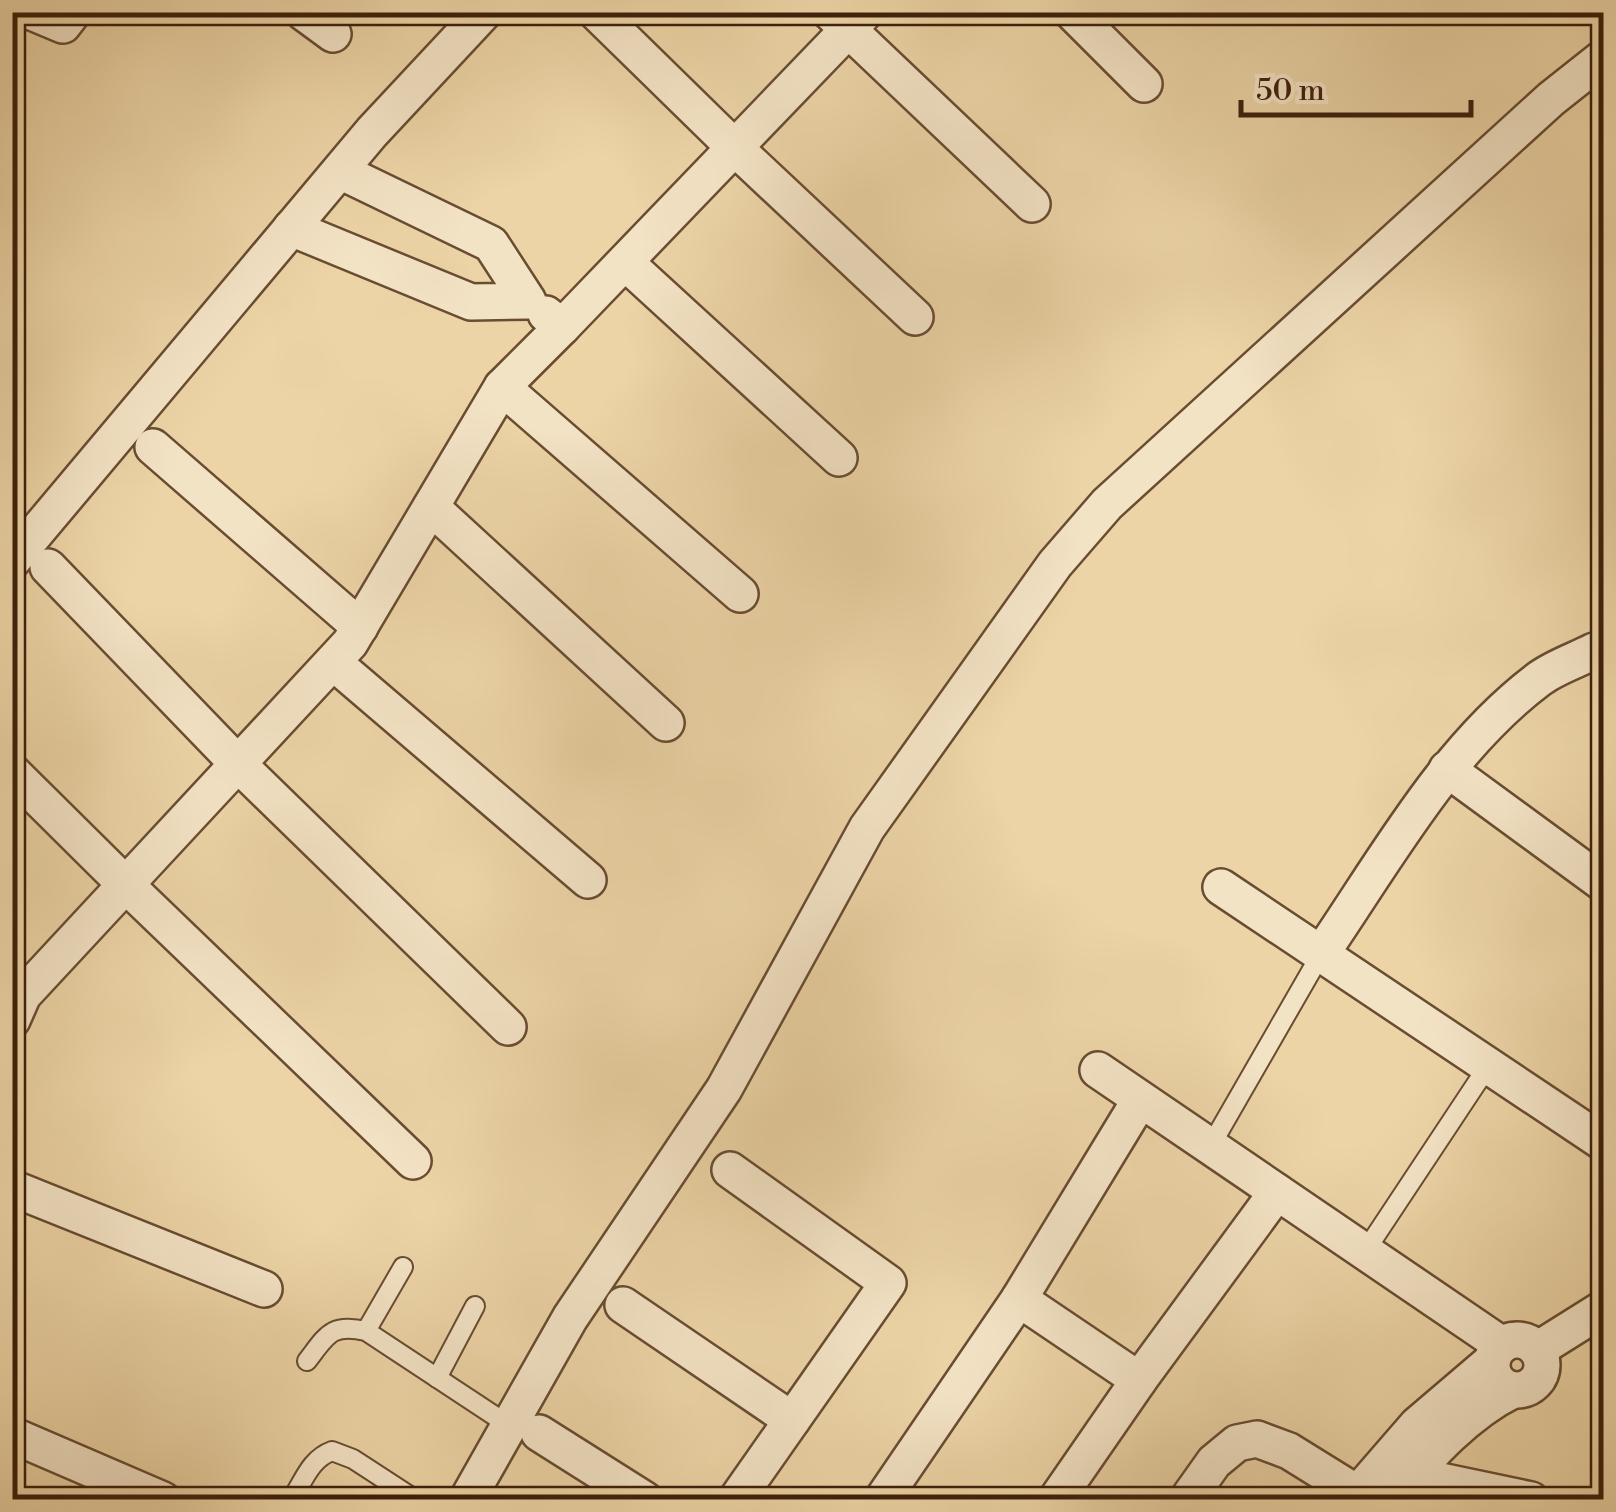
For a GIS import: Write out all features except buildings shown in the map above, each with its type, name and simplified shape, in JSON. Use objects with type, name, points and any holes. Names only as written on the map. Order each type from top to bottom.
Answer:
[{"type":"street","points":[[32,12],[63,25],[73,12]]},
{"type":"street","points":[[304,12],[332,34]]},
{"type":"street","points":[[12,561],[372,132],[484,12]]},
{"type":"street","points":[[596,12],[915,318]]},
{"type":"street","points":[[1072,12],[1144,84]]},
{"type":"street","points":[[16,1001],[350,644],[502,386],[734,148],[848,18],[1032,204]]},
{"type":"street","points":[[467,1500],[524,1429],[570,1318],[724,1089],[868,828],[1055,564],[1107,504],[1550,100],[1604,57]]},
{"type":"street","points":[[340,170],[491,244],[526,298],[562,327]]},
{"type":"street","points":[[291,228],[471,302],[528,301],[526,298]]},
{"type":"street","points":[[625,262],[839,458]]},
{"type":"street","points":[[502,386],[740,594]]},
{"type":"street","points":[[153,446],[360,627]]},
{"type":"street","points":[[431,507],[666,723]]},
{"type":"street","points":[[48,568],[238,764],[508,1028]]},
{"type":"street","points":[[1321,954],[1447,769],[1472,739],[1542,676],[1604,649]]},
{"type":"street","points":[[333,662],[588,880]]},
{"type":"street","points":[[1447,769],[1604,884]]},
{"type":"street","points":[[12,772],[413,1162]]},
{"type":"street","points":[[1221,887],[1604,1144]]},
{"type":"street","points":[[1098,1070],[1366,1250],[1497,1353]]},
{"type":"street","points":[[882,1500],[1018,1299],[1140,1100]]},
{"type":"street","points":[[730,1170],[888,1283],[736,1500]]},
{"type":"street","points":[[12,1188],[264,1289]]},
{"type":"street","points":[[1056,1500],[1277,1192]]},
{"type":"street","points":[[1018,1299],[1139,1380]]},
{"type":"street","points":[[623,1305],[792,1420]]},
{"type":"street","points":[[1538,1350],[1604,1308]]},
{"type":"street","points":[[1406,1459],[1417,1426],[1497,1353],[1521,1340],[1530,1343],[1542,1359],[1539,1378],[1523,1390],[1504,1387],[1492,1371],[1497,1353]]},
{"type":"street","points":[[1188,1500],[1214,1462],[1237,1443],[1257,1439],[1289,1451],[1367,1497],[1406,1459],[1437,1447],[1493,1400],[1513,1390]]},
{"type":"street","points":[[524,1429],[645,1500]]},
{"type":"street","points":[[12,1435],[164,1500]]},
{"type":"street","points":[[1406,1459],[1431,1479],[1532,1500]]},
{"type":"lane","points":[[1210,1147],[1321,954]]},
{"type":"lane","points":[[1366,1250],[1488,1066]]},
{"type":"lane","points":[[366,1331],[403,1267]]},
{"type":"lane","points":[[437,1378],[475,1306]]},
{"type":"lane","points":[[307,1361],[328,1334],[338,1328],[366,1331],[524,1429]]},
{"type":"lane","points":[[296,1492],[314,1462],[332,1451],[416,1500]]}]
